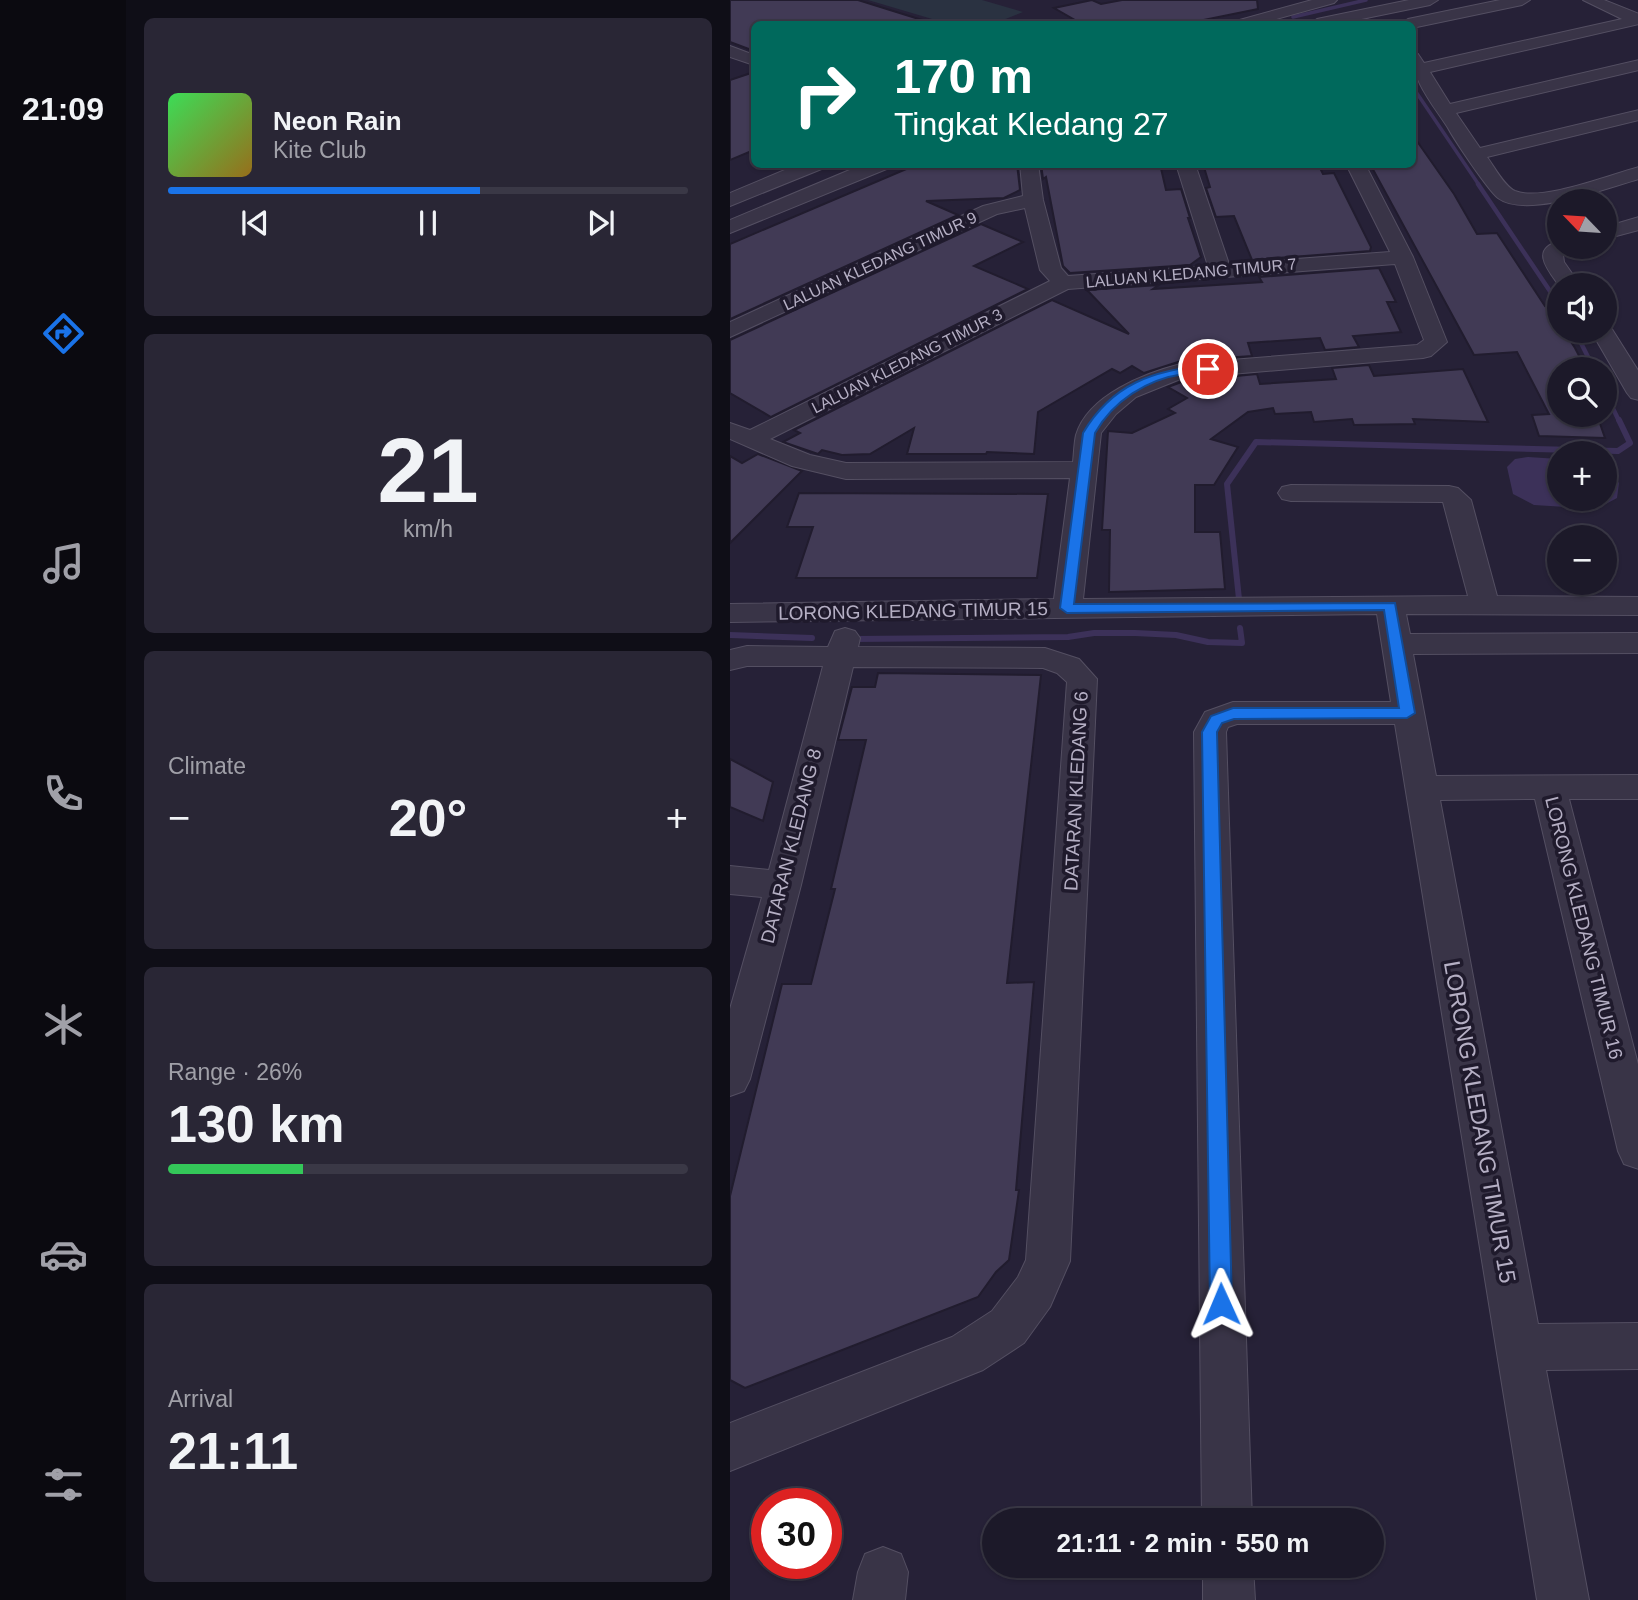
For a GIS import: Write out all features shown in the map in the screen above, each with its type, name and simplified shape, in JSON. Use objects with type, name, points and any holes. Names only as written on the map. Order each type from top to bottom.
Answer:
[{"type":"street","points":[[1255,21],[1329,0]]},
{"type":"street","points":[[1319,21],[1430,0]]},
{"type":"street","points":[[1330,21],[1406,3],[1441,0]]},
{"type":"street","points":[[1416,23],[1522,0]]},
{"type":"street","points":[[1591,0],[1638,20]]},
{"type":"street","points":[[1268,18],[1276,21]]},
{"type":"street","points":[[1638,20],[1416,63],[1505,194],[1516,198],[1548,198],[1638,173]]},
{"type":"street","points":[[730,51],[751,60]]},
{"type":"street","points":[[730,66],[751,60]]},
{"type":"street","points":[[1446,110],[1638,65]]},
{"type":"street","points":[[1476,154],[1638,115]]},
{"type":"street","points":[[730,200],[807,168]]},
{"type":"street","points":[[730,228],[872,168]]},
{"type":"street","name":"LALUAN KLEDANG TIMUR 7","points":[[1029,168],[1033,200],[1051,270],[1063,283],[1403,257]]},
{"type":"street","points":[[1186,168],[1220,270]]},
{"type":"street","points":[[1067,608],[1089,433],[1101,412],[1123,394],[1152,379],[1181,371],[1423,351],[1436,342],[1403,257],[1357,168]]},
{"type":"street","name":"LALUAN KLEDANG TIMUR 9","points":[[730,330],[990,211],[1033,200]]},
{"type":"street","points":[[1617,229],[1638,223]]},
{"type":"street","name":"LALUAN KLEDANG TIMUR 3","points":[[740,435],[1063,283]]},
{"type":"street","points":[[1617,343],[1638,393]]},
{"type":"street","points":[[740,435],[794,460],[819,468],[846,471],[1083,470]]},
{"type":"street","points":[[1291,493],[1449,494],[1458,500],[1485,605]]},
{"type":"street","name":"LORONG KLEDANG TIMUR 15","points":[[1390,606],[1563,1600]]},
{"type":"street","name":"LORONG KLEDANG TIMUR 15","points":[[730,613],[854,614],[1067,608],[1638,606]]},
{"type":"street","name":"DATARAN KLEDANG 8","points":[[730,1079],[783,885],[838,657],[854,614]]},
{"type":"street","points":[[1396,645],[1638,643]]},
{"type":"street","name":"DATARAN KLEDANG 6","points":[[730,660],[747,656],[1045,658],[1068,666],[1082,679],[1048,1261],[1034,1292],[1008,1327],[967,1354],[730,1447]]},
{"type":"street","points":[[1227,1508],[1210,732],[1216,720],[1233,713],[1407,713]]},
{"type":"street","name":"LORONG KLEDANG TIMUR 16","points":[[1549,787],[1638,1150]]},
{"type":"street","points":[[1422,788],[1638,787]]},
{"type":"street","points":[[730,880],[783,885]]},
{"type":"street","points":[[1520,1348],[1638,1346]]},
{"type":"street","points":[[1228,1578],[1229,1600]]},
{"type":"shaded area","points":[[868,0],[982,0],[1023,12],[1000,21],[939,21]]},
{"type":"shaded area","points":[[1547,458],[1547,506],[1534,505],[1513,494],[1507,467],[1515,459]]},
{"type":"building","points":[[730,0],[858,0],[922,20],[751,21],[751,50],[730,42]]},
{"type":"building","points":[[1092,0],[1101,4],[1122,0],[1257,0],[1258,9],[1199,21],[1077,21],[1054,8]]},
{"type":"building","points":[[751,73],[751,151],[730,160],[730,80]]},
{"type":"building","points":[[1416,140],[1454,194],[1477,234],[1497,233],[1547,305],[1547,343],[1572,343],[1580,357],[1547,357],[1547,410],[1517,352],[1474,355],[1372,168],[1416,168]]},
{"type":"building","points":[[909,168],[1017,168],[1020,190],[1004,198],[926,201],[958,215],[730,319],[730,244]]},
{"type":"building","points":[[1042,168],[1161,168],[1166,190],[1181,189],[1201,257],[1190,265],[1070,273],[1063,266],[1046,177],[1043,179]]},
{"type":"building","points":[[1204,168],[1320,168],[1323,174],[1334,173],[1371,247],[1370,251],[1252,260],[1234,216],[1216,217],[1206,188],[1210,187]]},
{"type":"building","points":[[981,224],[1023,242],[974,266],[1028,289],[771,417],[730,393],[730,340]]},
{"type":"building","points":[[1379,268],[1396,302],[1387,302],[1401,332],[1353,336],[1359,347],[1325,350],[1320,338],[1248,343],[1252,356],[1181,361],[1144,373],[1132,366],[1120,373],[1112,369],[1038,412],[1034,454],[907,454],[914,428],[870,454],[842,455],[822,450],[818,454],[783,442],[800,433],[794,430],[1052,300],[1129,334],[1087,290],[1262,282],[1259,277]]},
{"type":"building","points":[[1369,365],[1374,376],[1463,369],[1488,422],[1413,419],[1415,424],[1354,425],[1352,419],[1314,422],[1311,412],[1275,414],[1273,408],[1248,412],[1211,439],[1238,447],[1214,485],[1195,485],[1195,532],[1220,532],[1225,589],[1109,592],[1110,530],[1102,530],[1108,431],[1132,433],[1175,413],[1168,409],[1187,398],[1168,387],[1184,381],[1257,374],[1260,384],[1336,379],[1332,368]]},
{"type":"building","points":[[1547,414],[1547,427],[1601,427],[1605,438],[1539,436],[1532,415]]},
{"type":"building","points":[[758,454],[802,471],[730,543],[730,456],[742,463]]},
{"type":"building","points":[[799,493],[1048,494],[1037,578],[796,578],[813,527],[787,527]]},
{"type":"building","points":[[878,673],[1041,675],[1007,983],[1034,982],[1016,1190],[1019,1190],[1009,1260],[996,1272],[978,1297],[745,1388],[730,1380],[730,1196],[782,984],[811,984],[835,889],[831,889],[866,740],[838,740],[852,687],[875,687]]},
{"type":"building","points":[[730,759],[773,782],[763,821],[730,807]]},
{"type":"waterway","points":[[1293,17],[1366,0]]},
{"type":"waterway","points":[[1416,92],[1479,185]]},
{"type":"waterway","points":[[1478,184],[1547,287]]},
{"type":"waterway","points":[[1581,343],[1588,357]]},
{"type":"waterway","points":[[1617,417],[1619,421]]},
{"type":"waterway","points":[[1239,599],[1227,484],[1256,442],[1618,451],[1630,443],[1619,420]]},
{"type":"waterway","points":[[855,639],[1068,637],[1094,633],[1135,633],[1176,635],[1208,642],[1242,643],[1240,628]]},
{"type":"waterway","points":[[730,635],[812,638]]},
{"type":"route","points":[[1208,369],[1181,371],[1152,379],[1123,394],[1101,412],[1089,433],[1067,608],[1390,606],[1407,713],[1233,713],[1216,720],[1210,732],[1221,1304]]}]
